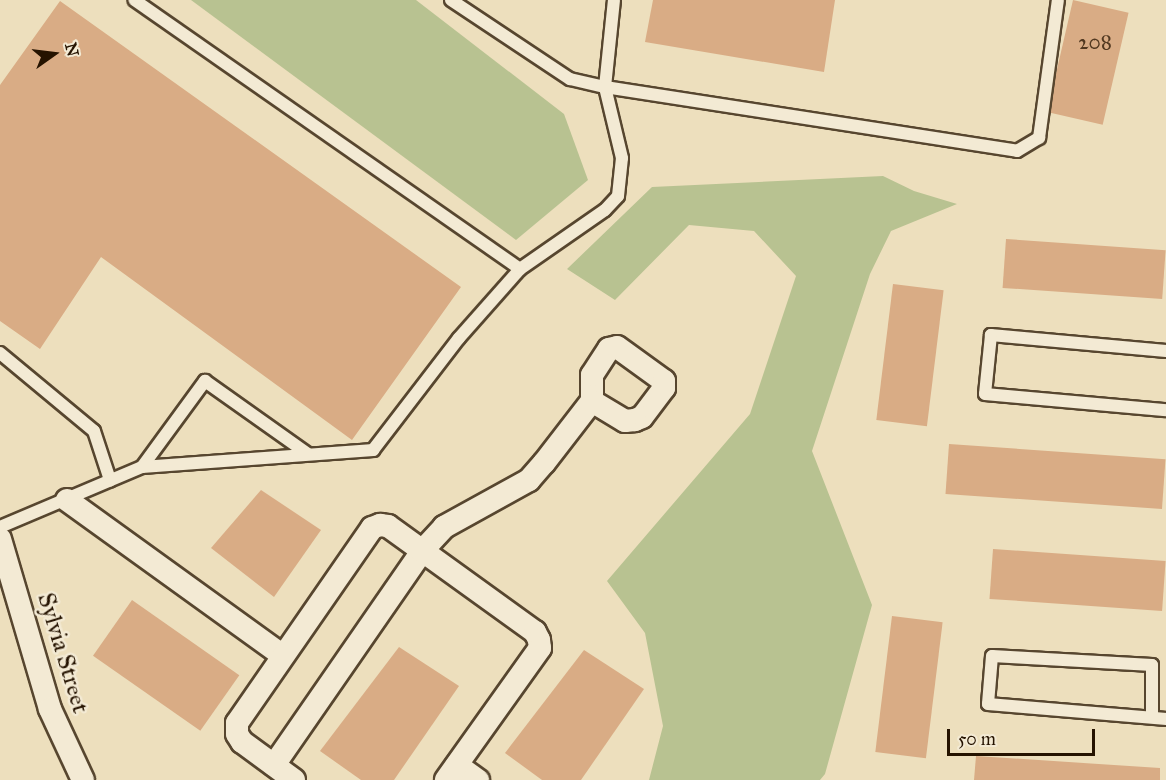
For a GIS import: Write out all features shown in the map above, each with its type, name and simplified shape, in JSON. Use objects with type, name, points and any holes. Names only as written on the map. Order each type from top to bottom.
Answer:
[{"type":"street","points":[[274,765],[422,551],[444,527],[528,480],[591,401]]},
{"type":"street","points":[[67,500],[283,656]]},
{"type":"street","points":[[294,780],[243,742],[237,734],[237,723],[372,528],[388,526],[535,632],[539,640],[540,648],[452,772],[478,780]]},
{"type":"street","name":"Sylvia Street","points":[[0,539],[50,709],[83,780]]},
{"type":"lane","points":[[135,0],[520,268]]},
{"type":"lane","points":[[451,0],[570,79],[605,87],[1017,151],[1039,138],[1058,0]]},
{"type":"lane","points":[[0,527],[142,468],[373,450],[459,338],[520,268],[605,210],[618,196],[622,158],[605,87],[614,0]]},
{"type":"lane","points":[[1166,351],[992,335],[985,394],[1166,410]]},
{"type":"lane","points":[[0,353],[94,431],[110,480]]},
{"type":"lane","points":[[142,468],[205,381],[308,454]]},
{"type":"lane","points":[[1152,717],[1152,665],[992,656],[988,704],[1166,719]]},
{"type":"green space","points":[[191,0],[416,0],[564,114],[588,180],[516,240]]},
{"type":"green space","points":[[883,176],[914,191],[957,204],[891,231],[870,274],[812,451],[872,605],[825,774],[820,780],[649,780],[663,726],[645,633],[607,581],[750,414],[796,276],[754,231],[689,225],[615,300],[567,269],[652,187]]},
{"type":"building","points":[[653,0],[835,0],[824,72],[645,42]]},
{"type":"building","points":[[1073,0],[1129,13],[1103,125],[1047,112]]},
{"type":"building","points":[[60,1],[461,287],[352,440],[101,257],[40,349],[0,321],[0,85]]},
{"type":"building","points":[[1006,239],[1166,250],[1162,299],[1003,288]]},
{"type":"building","points":[[893,284],[944,290],[927,426],[876,420]]},
{"type":"building","points":[[949,444],[1165,459],[1162,509],[946,494]]},
{"type":"building","points":[[261,490],[321,530],[274,597],[211,548]]},
{"type":"building","points":[[993,549],[1166,561],[1162,611],[990,599]]},
{"type":"building","points":[[132,600],[239,675],[200,731],[93,656]]},
{"type":"building","points":[[892,616],[943,622],[926,758],[875,752]]},
{"type":"building","points":[[399,647],[459,686],[394,780],[361,780],[320,751]]},
{"type":"building","points":[[584,650],[644,689],[581,780],[542,780],[505,753]]},
{"type":"building","points":[[976,756],[1160,768],[1160,780],[974,780]]}]
